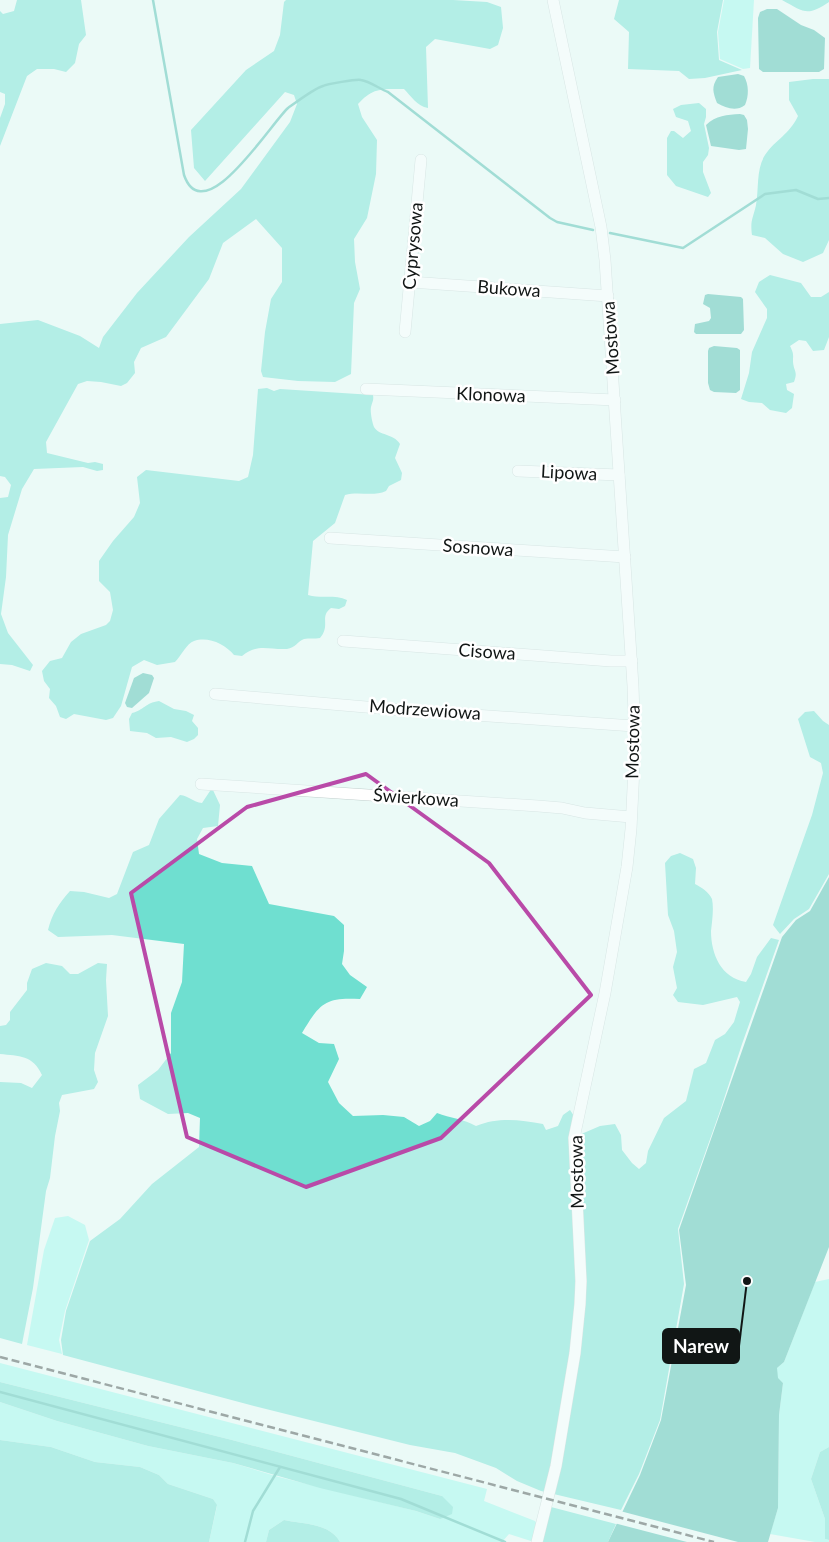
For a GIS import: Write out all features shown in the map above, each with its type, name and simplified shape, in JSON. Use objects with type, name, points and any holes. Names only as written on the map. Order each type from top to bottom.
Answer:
[{"type":"street","name":"Mostowa","points":[[537,1542],[552,1483],[567,1405],[580,1304],[581,1281],[574,1138],[605,993],[627,867],[632,817],[634,726],[632,661],[615,400],[601,227],[553,0]]},
{"type":"street","name":"Cyprysowa","points":[[405,332],[421,160]]},
{"type":"street","name":"Bukowa","points":[[410,282],[608,296]]},
{"type":"street","name":"Klonowa","points":[[366,389],[615,400]]},
{"type":"street","name":"Lipowa","points":[[518,470],[619,475]]},
{"type":"street","name":"Sosnowa","points":[[330,538],[625,558]]},
{"type":"street","name":"Cisowa","points":[[343,641],[601,661],[632,661]]},
{"type":"street","name":"Modrzewiowa","points":[[215,694],[389,709],[498,715],[634,726]]},
{"type":"street","name":"Świerkowa","points":[[201,784],[538,806],[562,808],[585,814],[632,817]]},
{"type":"highlighted area","points":[[366,774],[489,863],[591,995],[441,1138],[306,1187],[187,1137],[131,893],[247,807]]},
{"type":"shaded area","points":[[17,0],[81,0],[86,35],[79,44],[75,63],[66,72],[54,69],[37,69],[27,76],[0,146],[0,118],[5,104],[5,94],[0,92],[0,11],[3,14],[14,11]]},
{"type":"shaded area","points":[[286,0],[453,0],[487,2],[501,7],[503,28],[498,45],[490,49],[435,39],[426,47],[428,108],[417,103],[404,89],[379,90],[363,98],[358,104],[362,117],[377,140],[376,174],[367,218],[354,239],[355,262],[360,289],[354,303],[351,374],[335,382],[298,381],[263,377],[261,371],[265,332],[271,299],[282,282],[282,248],[256,219],[223,243],[209,279],[166,337],[141,348],[134,362],[135,373],[127,383],[121,386],[87,381],[78,384],[46,442],[47,453],[88,463],[103,464],[103,470],[97,471],[83,467],[34,469],[22,489],[8,535],[6,577],[1,614],[8,633],[33,665],[30,671],[12,665],[0,664],[0,498],[8,497],[11,485],[5,477],[0,476],[0,324],[38,320],[80,336],[99,348],[103,337],[137,293],[189,237],[241,189],[290,122],[297,104],[294,95],[285,92],[205,181],[194,168],[191,130],[246,70],[274,51],[280,35],[284,2]]},
{"type":"shaded area","points":[[619,0],[723,0],[717,32],[719,60],[742,70],[705,78],[689,79],[679,71],[628,69],[629,32],[614,19]]},
{"type":"shaded area","points":[[724,0],[754,0],[750,68],[743,69],[720,59],[718,32]]},
{"type":"shaded area","points":[[782,0],[829,0],[829,2],[815,10],[806,11]]},
{"type":"shaded area","points":[[767,9],[777,9],[825,38],[824,69],[819,72],[763,72],[759,69],[758,18],[760,12]]},
{"type":"shaded area","points":[[738,74],[744,76],[748,87],[745,105],[735,109],[727,108],[717,103],[713,90],[718,77]]},
{"type":"shaded area","points":[[829,79],[829,240],[823,253],[803,262],[783,254],[765,238],[752,235],[751,226],[762,161],[769,150],[791,128],[798,116],[789,100],[789,82]]},
{"type":"shaded area","points":[[699,103],[706,109],[704,124],[709,148],[708,155],[703,162],[703,172],[711,193],[708,197],[676,186],[667,175],[667,138],[671,131],[674,131],[683,138],[691,131],[688,121],[676,117],[673,109],[681,105]]},
{"type":"shaded area","points":[[744,115],[747,120],[746,149],[739,150],[711,146],[706,125],[718,117]]},
{"type":"shaded area","points":[[770,275],[801,283],[811,297],[821,297],[829,292],[829,337],[824,350],[813,351],[806,341],[799,340],[790,346],[793,352],[796,376],[794,382],[786,384],[787,390],[794,394],[792,408],[786,413],[770,410],[762,403],[741,399],[749,373],[752,352],[767,318],[767,309],[755,292],[759,282]]},
{"type":"shaded area","points":[[705,295],[741,297],[743,299],[744,330],[741,334],[696,334],[694,332],[695,324],[709,321],[711,318],[710,308],[703,304]]},
{"type":"shaded area","points":[[714,346],[737,348],[740,350],[740,390],[736,393],[714,392],[710,390],[708,383],[708,351],[709,348]]},
{"type":"shaded area","points":[[267,388],[274,391],[280,389],[373,395],[371,411],[374,427],[379,432],[394,438],[400,444],[395,458],[402,473],[401,480],[389,486],[386,491],[381,493],[345,495],[335,523],[313,541],[308,595],[342,598],[347,600],[345,606],[339,609],[331,608],[328,611],[325,618],[325,629],[320,638],[304,639],[287,649],[258,648],[242,656],[234,655],[226,647],[216,642],[199,640],[189,644],[175,662],[157,665],[144,660],[132,667],[121,706],[113,718],[106,720],[74,714],[66,719],[60,717],[56,706],[49,698],[50,689],[44,681],[42,671],[50,661],[62,658],[71,642],[81,634],[106,625],[110,621],[113,610],[110,592],[99,581],[99,561],[134,517],[140,503],[137,477],[146,470],[239,481],[248,477],[253,455],[258,389]]},
{"type":"shaded area","points":[[143,673],[152,675],[154,678],[149,693],[132,708],[127,707],[125,703],[134,678]]},
{"type":"shaded area","points":[[159,701],[174,709],[186,711],[194,715],[192,721],[198,728],[198,735],[187,742],[171,737],[156,738],[147,733],[130,731],[129,719],[132,713]]},
{"type":"shaded area","points":[[814,711],[829,725],[829,874],[809,909],[794,919],[780,934],[773,925],[812,815],[823,773],[821,763],[810,757],[798,719],[805,712]]},
{"type":"shaded area","points":[[212,788],[220,805],[218,826],[203,828],[197,839],[199,854],[222,863],[252,866],[269,904],[334,916],[344,925],[342,964],[350,975],[367,987],[360,999],[339,999],[325,1004],[314,1015],[302,1033],[319,1043],[334,1044],[339,1059],[328,1082],[339,1103],[353,1116],[383,1115],[404,1117],[419,1126],[430,1121],[437,1113],[476,1126],[501,1120],[543,1124],[546,1130],[558,1126],[563,1115],[570,1110],[574,1116],[579,1135],[600,1126],[615,1124],[621,1135],[622,1150],[639,1169],[646,1163],[648,1151],[664,1118],[686,1101],[694,1069],[706,1063],[715,1040],[725,1034],[734,1022],[740,1002],[737,997],[703,1005],[678,1002],[673,995],[677,988],[673,967],[677,952],[674,931],[668,915],[665,863],[671,856],[680,853],[693,859],[696,868],[695,884],[707,892],[712,899],[711,940],[715,956],[719,964],[730,976],[746,982],[757,957],[771,938],[779,940],[678,1229],[684,1284],[660,1420],[639,1474],[621,1510],[541,1491],[517,1481],[496,1468],[455,1453],[410,1445],[254,1406],[63,1355],[61,1340],[66,1311],[90,1241],[120,1219],[152,1184],[199,1147],[200,1118],[188,1113],[168,1114],[140,1099],[138,1085],[158,1070],[171,1053],[171,1013],[182,982],[184,944],[112,935],[58,937],[48,930],[56,909],[70,891],[109,898],[117,894],[133,852],[149,845],[159,819],[180,795],[202,803]]},
{"type":"shaded area","points":[[829,877],[829,1247],[784,1362],[777,1368],[778,1378],[783,1383],[779,1415],[778,1508],[768,1542],[608,1542],[640,1475],[661,1420],[686,1285],[679,1230],[782,937],[796,920],[810,911]]},
{"type":"shaded area","points":[[46,963],[62,966],[70,974],[78,974],[98,963],[107,964],[108,1016],[95,1053],[94,1070],[98,1082],[94,1089],[62,1095],[59,1103],[60,1111],[50,1178],[46,1191],[33,1288],[22,1344],[0,1338],[0,1082],[21,1083],[32,1088],[42,1075],[30,1060],[19,1056],[0,1054],[0,1026],[6,1025],[10,1020],[10,1012],[27,990],[27,983],[32,969]]},
{"type":"shaded area","points":[[68,1216],[85,1225],[89,1240],[65,1311],[59,1340],[62,1354],[27,1345],[44,1250],[55,1218]]},
{"type":"shaded area","points":[[829,1279],[829,1447],[820,1452],[811,1479],[825,1519],[825,1539],[829,1540],[829,1542],[815,1542],[770,1534],[778,1508],[779,1415],[783,1383],[777,1378],[777,1368],[784,1362],[815,1282]]},
{"type":"shaded area","points":[[0,1363],[487,1489],[484,1501],[535,1521],[537,1524],[534,1542],[509,1534],[502,1542],[340,1542],[330,1531],[323,1528],[284,1520],[269,1530],[266,1542],[209,1542],[217,1506],[213,1499],[168,1484],[159,1475],[140,1467],[95,1462],[51,1447],[0,1440],[0,1402],[57,1421],[148,1446],[233,1463],[279,1477],[416,1511],[440,1519],[442,1496],[232,1440],[0,1382]]},
{"type":"shaded area","points":[[0,1382],[232,1440],[442,1496],[453,1507],[452,1514],[440,1519],[233,1463],[148,1446],[57,1421],[0,1402]]},
{"type":"shaded area","points":[[0,1440],[51,1447],[95,1462],[140,1467],[159,1475],[168,1484],[213,1499],[217,1505],[209,1542],[0,1542]]},
{"type":"shaded area","points":[[829,1447],[829,1540],[825,1539],[825,1519],[811,1479],[820,1452]]},
{"type":"shaded area","points":[[551,1507],[616,1524],[608,1542],[539,1542]]},
{"type":"shaded area","points":[[284,1520],[323,1528],[330,1531],[340,1542],[266,1542],[269,1530]]},
{"type":"pier","points":[[620,1511],[738,1542],[687,1542],[614,1523]]},
{"type":"waterway","points":[[153,0],[184,175],[194,189],[206,191],[221,183],[253,151],[288,108],[319,87],[361,80],[388,92],[550,218],[557,222],[593,230]]},
{"type":"waterway","points":[[610,233],[683,248],[765,194],[796,190],[818,199],[829,198]]},
{"type":"waterway","points":[[0,1392],[401,1499],[505,1542]]},
{"type":"waterway","points":[[245,1542],[253,1511],[280,1467]]},
{"type":"railway","points":[[0,1357],[714,1542]]},
{"type":"place","name":"Narew","points":[[747,1281]]}]
